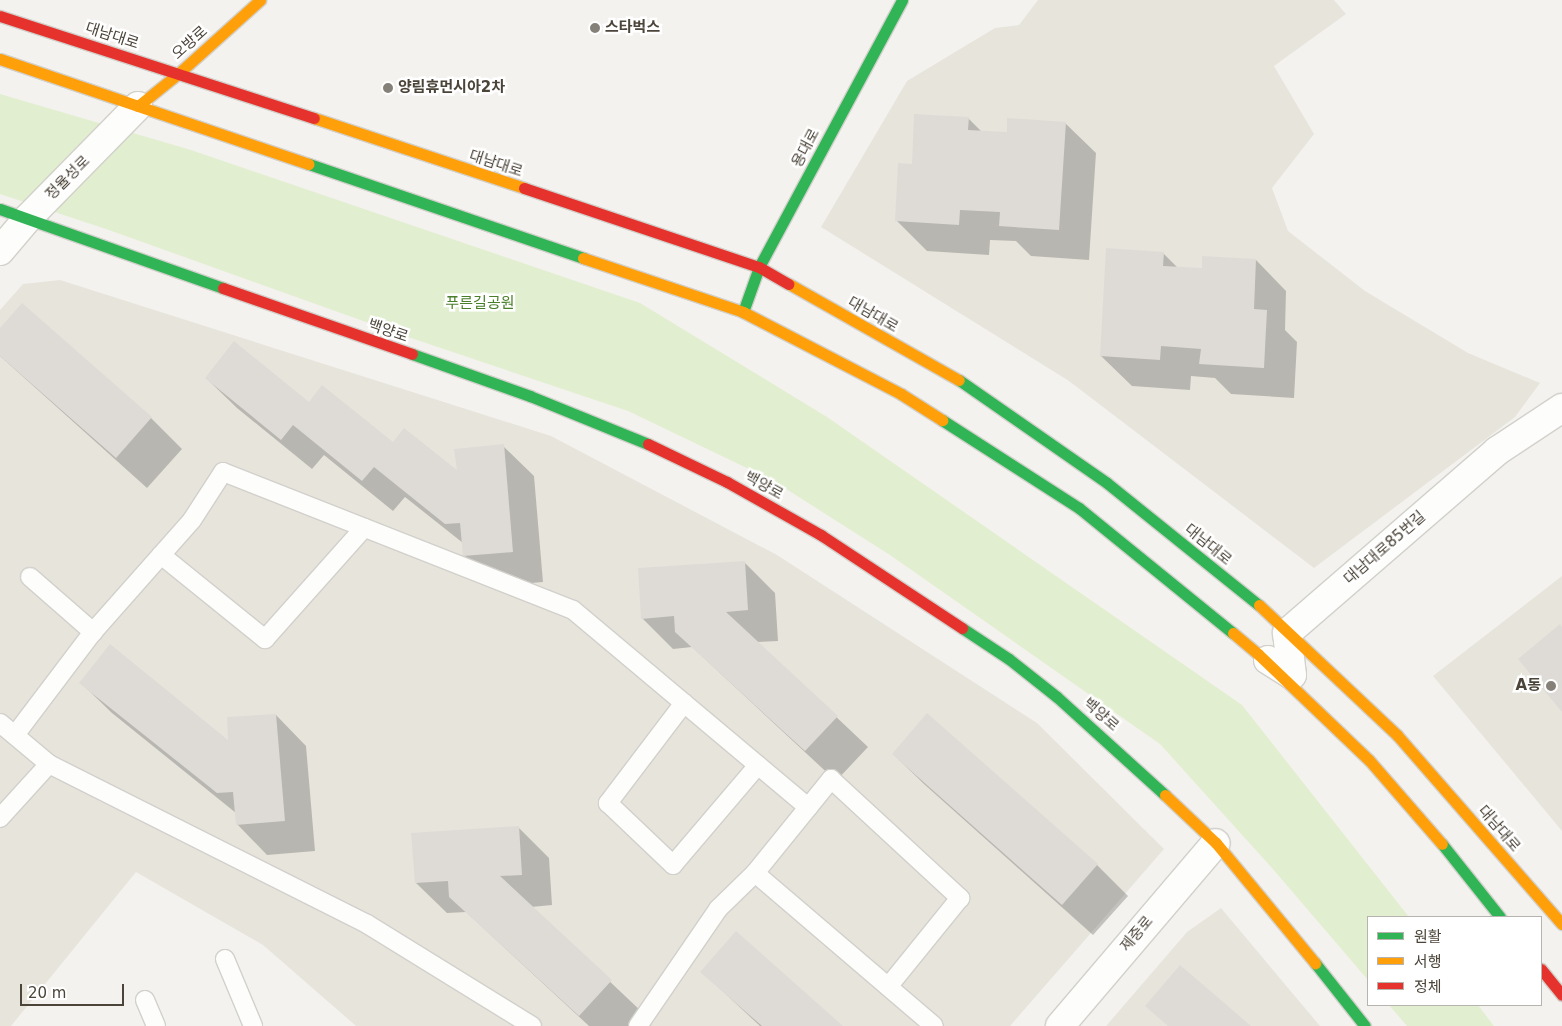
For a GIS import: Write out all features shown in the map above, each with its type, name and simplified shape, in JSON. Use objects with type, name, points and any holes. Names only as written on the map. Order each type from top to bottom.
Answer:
[{"type":"main road","name":"오방로","points":[[138,106],[179,73],[260,0]]},
{"type":"main road","name":"용대로","points":[[743,312],[759,267],[902,0]]},
{"type":"main road","name":"대남대로","points":[[0,16],[179,73],[759,267],[967,385],[1107,483],[1264,609],[1287,633],[1397,735],[1562,924]]},
{"type":"main road","points":[[0,59],[743,312],[901,394],[1079,508],[1258,654],[1369,760],[1447,850],[1499,916]]},
{"type":"main road","name":"백양로","points":[[0,209],[530,396],[620,431],[727,482],[821,535],[1009,659],[1057,697],[1111,744],[1216,843],[1283,922],[1365,1026]]},
{"type":"main road","points":[[1542,969],[1562,995]]},
{"type":"street","name":"정율성로","points":[[0,251],[28,218],[138,106]]},
{"type":"street","name":"대남대로85번길","points":[[1287,633],[1497,451],[1558,417]]},
{"type":"street","points":[[1258,654],[1292,675],[1287,633]]},
{"type":"street","name":"제중로","points":[[1060,1026],[1216,843]]},
{"type":"lane","points":[[15,735],[93,632],[192,520],[223,472],[573,610],[808,807]]},
{"type":"lane","points":[[161,555],[265,639],[364,528]]},
{"type":"lane","points":[[30,577],[93,632]]},
{"type":"lane","points":[[684,704],[608,803],[673,865],[758,765]]},
{"type":"lane","points":[[0,723],[49,764],[367,924],[532,1026]]},
{"type":"lane","points":[[0,818],[49,764]]},
{"type":"lane","points":[[638,1026],[718,909],[755,873],[831,779],[960,898],[888,987]]},
{"type":"lane","points":[[755,873],[934,1026]]},
{"type":"lane","points":[[225,959],[253,1026]]},
{"type":"lane","points":[[145,1000],[156,1026]]},
{"type":"shaded area","points":[[1038,0],[1334,0],[1346,14],[1274,66],[1314,134],[1272,188],[1288,231],[1365,291],[1468,353],[1540,383],[1515,417],[1314,568],[1069,381],[821,227],[907,81],[995,28],[1019,25]]},
{"type":"shaded area","points":[[60,280],[551,436],[777,555],[1037,723],[1164,849],[1010,1026],[356,1026],[263,945],[136,872],[11,1026],[0,1026],[0,310],[23,284]]},
{"type":"shaded area","points":[[1562,576],[1562,831],[1433,676]]},
{"type":"shaded area","points":[[1221,908],[1320,1026],[1106,1026],[1187,932]]},
{"type":"green space","name":"푸른길공원","points":[[0,94],[191,150],[640,303],[827,417],[1242,705],[1408,916],[1367,916],[1367,979],[1272,868],[1160,744],[890,555],[772,480],[628,411],[408,337],[106,229],[0,194]]},
{"type":"green space","points":[[1390,1006],[1479,1006],[1494,1026],[1407,1026]]},
{"type":"building","points":[[914,114],[969,117],[968,130],[1007,132],[1007,118],[1066,122],[1059,230],[999,226],[1000,212],[960,210],[959,225],[895,221],[898,163],[912,164]]},
{"type":"building","points":[[1106,248],[1164,252],[1163,266],[1202,268],[1202,256],[1256,259],[1254,309],[1267,310],[1264,368],[1199,364],[1201,349],[1161,346],[1160,360],[1100,356]]},
{"type":"building","points":[[22,303],[152,417],[116,458],[0,356],[0,328]]},
{"type":"building","points":[[234,341],[309,402],[322,385],[393,442],[404,428],[457,470],[454,449],[504,444],[513,552],[463,556],[460,523],[445,524],[374,467],[362,481],[293,425],[281,440],[205,378]]},
{"type":"building","points":[[745,561],[748,610],[726,612],[838,716],[805,751],[675,632],[674,616],[641,619],[638,568]]},
{"type":"building","name":"A동","points":[[1560,624],[1562,627],[1562,712],[1518,659]]},
{"type":"building","points":[[110,644],[228,740],[227,717],[276,714],[285,821],[236,825],[233,792],[217,793],[79,683]]},
{"type":"building","points":[[927,713],[1098,864],[1062,905],[892,754]]},
{"type":"building","points":[[519,826],[522,875],[500,876],[612,980],[579,1016],[449,897],[448,881],[415,883],[411,833]]},
{"type":"building","points":[[736,931],[843,1026],[762,1026],[700,972]]},
{"type":"building","points":[[1180,965],[1251,1026],[1168,1026],[1145,1006]]},
{"type":"traffic: fast","points":[[743,312],[759,267],[902,0]]},
{"type":"traffic: fast","points":[[309,164],[583,258]]},
{"type":"traffic: fast","points":[[0,209],[223,288]]},
{"type":"traffic: fast","points":[[412,354],[530,396],[648,444]]},
{"type":"traffic: fast","points":[[959,380],[1107,483],[1259,605]]},
{"type":"traffic: fast","points":[[942,420],[1079,508],[1233,633]]},
{"type":"traffic: fast","points":[[962,628],[1009,659],[1057,697],[1165,795]]},
{"type":"traffic: fast","points":[[1442,844],[1499,916]]},
{"type":"traffic: fast","points":[[1315,963],[1365,1026]]},
{"type":"traffic: slow","points":[[138,106],[179,73],[260,0]]},
{"type":"traffic: slow","points":[[0,59],[309,164]]},
{"type":"traffic: slow","points":[[314,118],[524,188]]},
{"type":"traffic: slow","points":[[583,258],[743,312],[901,394],[942,420]]},
{"type":"traffic: slow","points":[[789,284],[959,380]]},
{"type":"traffic: slow","points":[[1259,605],[1397,735],[1562,924]]},
{"type":"traffic: slow","points":[[1233,633],[1258,654],[1369,760],[1442,844]]},
{"type":"traffic: slow","points":[[1165,795],[1216,843],[1315,963]]},
{"type":"traffic: jam","points":[[0,16],[314,118]]},
{"type":"traffic: jam","points":[[524,188],[759,267],[789,284]]},
{"type":"traffic: jam","points":[[223,288],[412,354]]},
{"type":"traffic: jam","points":[[648,444],[727,482],[821,535],[962,628]]},
{"type":"traffic: jam","points":[[1542,970],[1562,995]]},
{"type":"place","name":"스타벅스","points":[[595,28]]},
{"type":"place","name":"양림휴먼시아2차","points":[[388,88]]},
{"type":"place","name":"A동","points":[[1551,686]]}]
